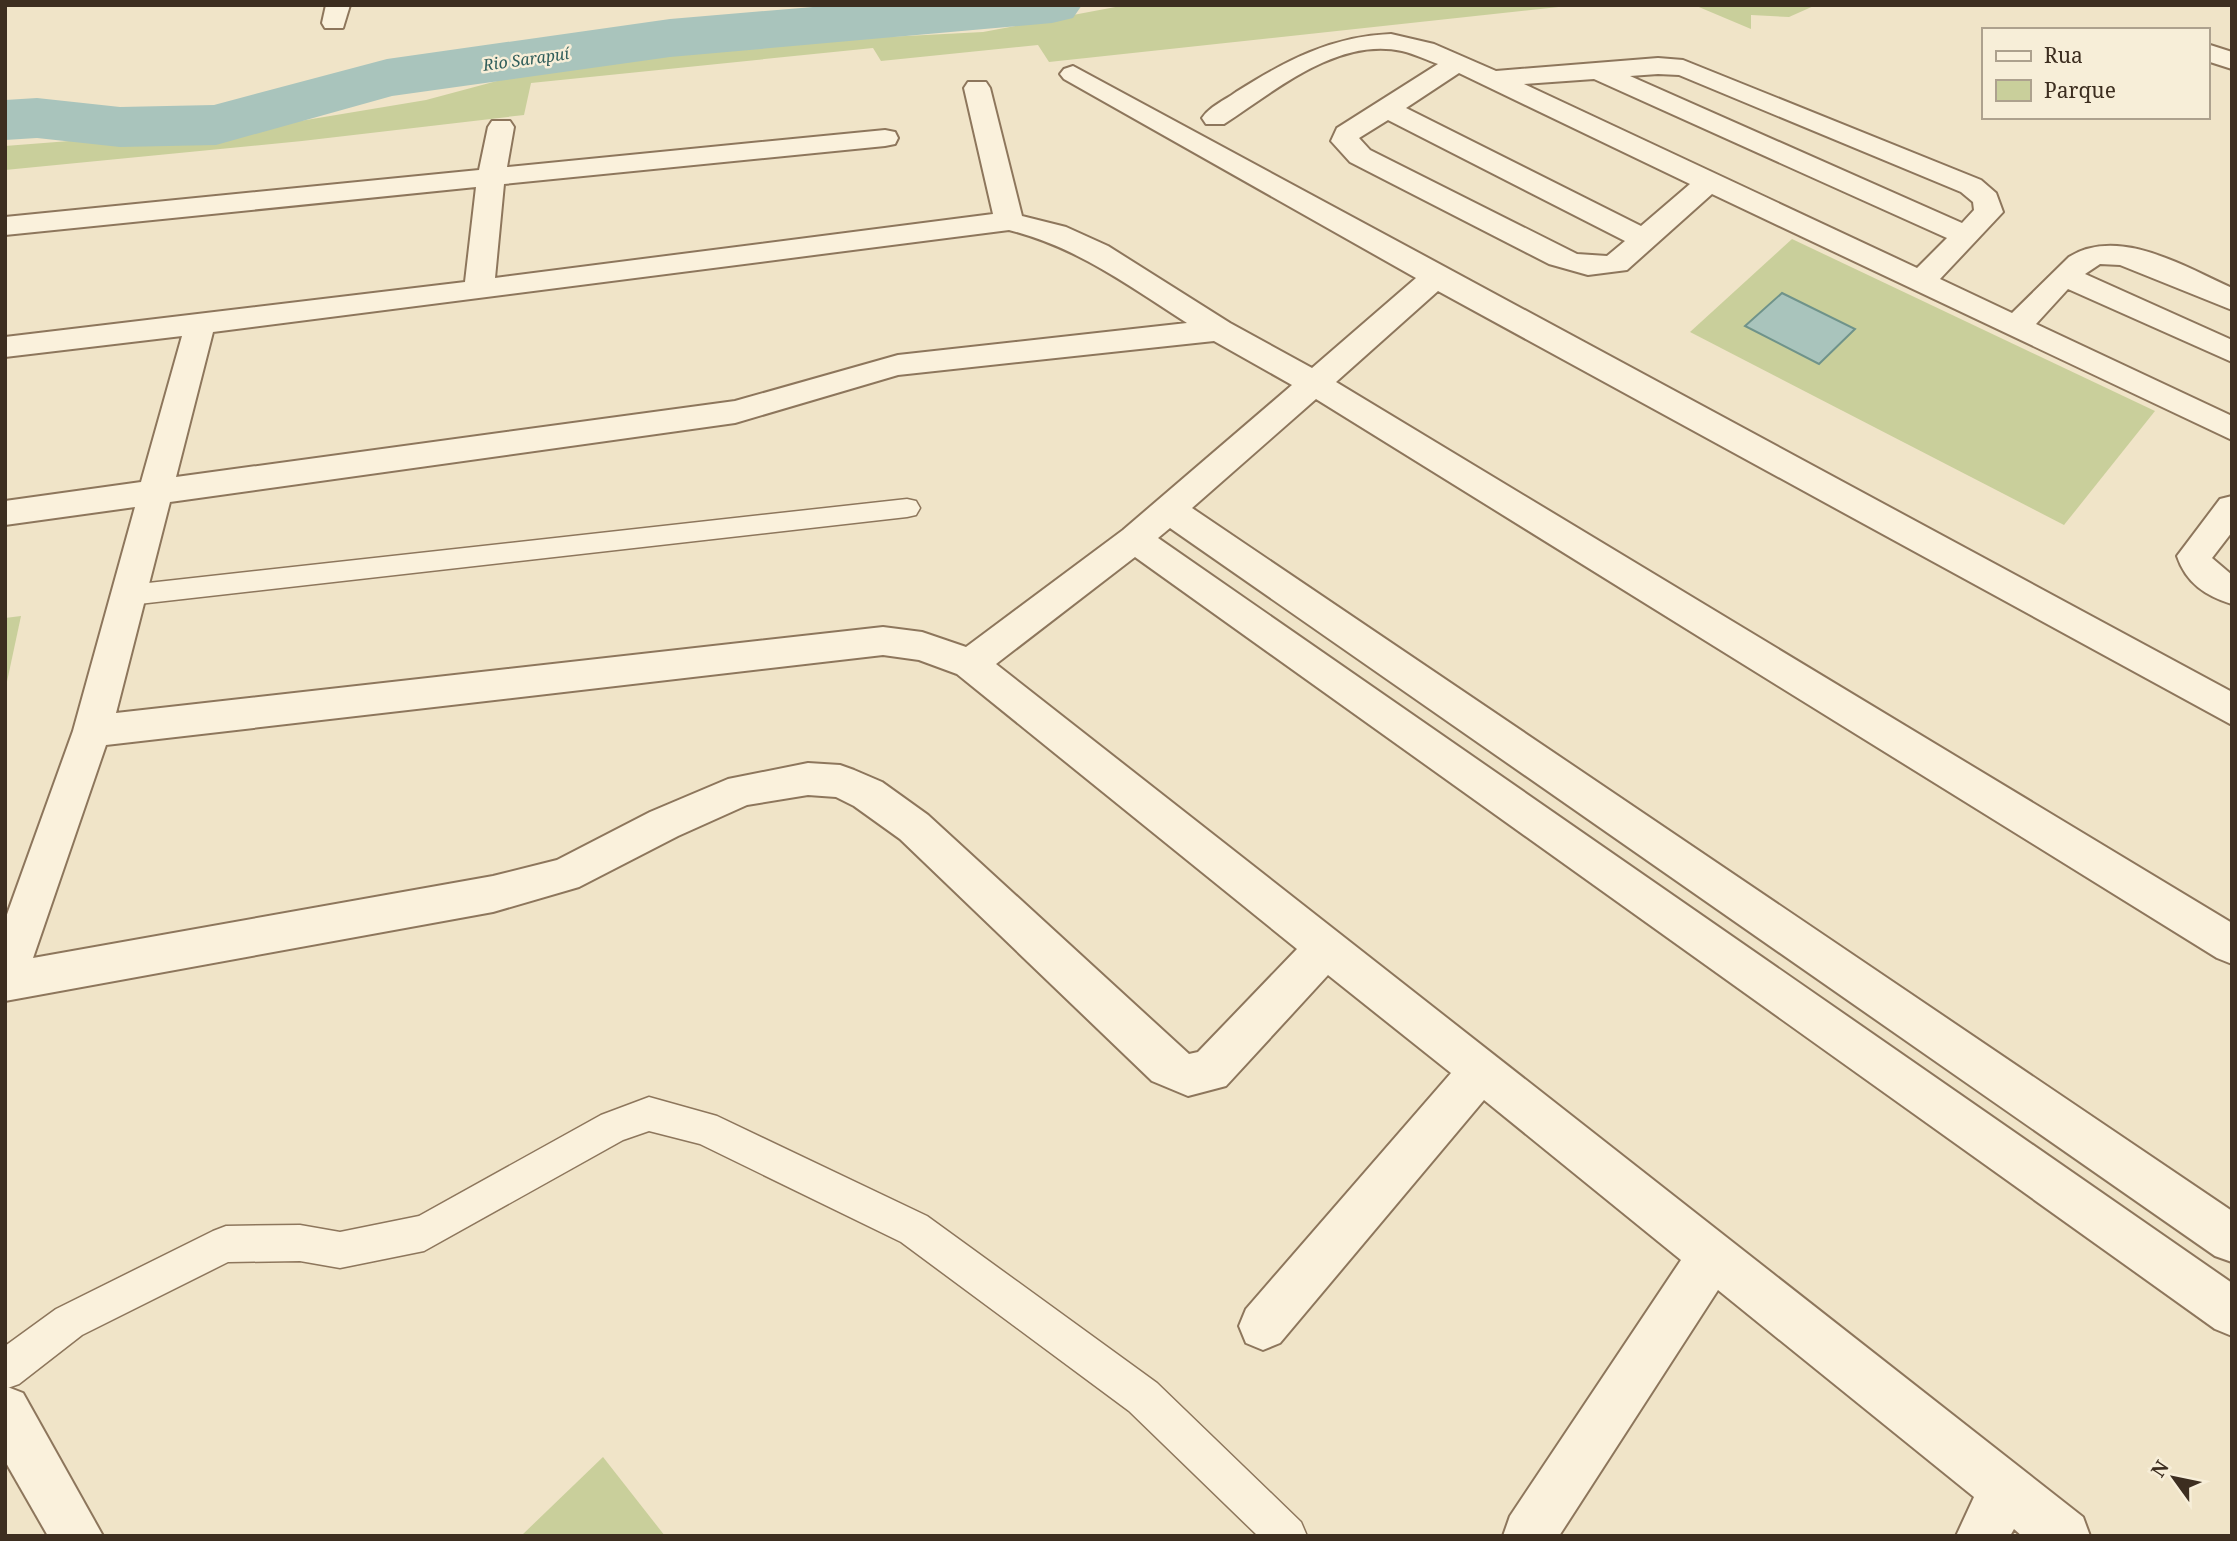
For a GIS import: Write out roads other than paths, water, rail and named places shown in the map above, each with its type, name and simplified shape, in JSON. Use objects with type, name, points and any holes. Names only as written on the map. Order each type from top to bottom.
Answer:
[{"type":"street","points":[[1215,118],[1308,59],[1339,48],[1363,42],[1392,42],[1419,48],[1458,63],[2232,429]]},
{"type":"street","points":[[2209,53],[2232,61]]},
{"type":"street","points":[[1458,63],[1347,134],[1345,141],[1349,147],[1360,156],[1559,258],[1583,267],[1602,268],[1617,263],[1709,182]]},
{"type":"street","points":[[1492,79],[1658,66],[1683,68],[1971,186],[1986,199],[1989,212],[1920,282]]},
{"type":"street","points":[[1597,71],[1966,236]]},
{"type":"street","points":[[1073,74],[1436,277],[2232,710]]},
{"type":"street","points":[[976,88],[1009,221]]},
{"type":"street","points":[[1388,110],[1644,239]]},
{"type":"street","points":[[478,290],[491,180],[501,127]]},
{"type":"street","points":[[5,226],[491,180],[885,138]]},
{"type":"street","points":[[5,347],[478,290],[1009,221],[1056,233],[1098,252],[1219,330],[1315,384],[2232,945]]},
{"type":"street","points":[[2016,327],[2064,276],[2093,256],[2127,256],[2232,300]]},
{"type":"street","points":[[2064,276],[2232,352]]},
{"type":"street","points":[[970,664],[1135,539],[1436,277]]},
{"type":"street","points":[[200,324],[92,731],[5,980],[493,894],[565,876],[664,824],[742,790],[808,779],[840,781],[868,794],[914,827],[1168,1066],[1188,1075],[1210,1070],[1326,948]]},
{"type":"street","points":[[5,513],[735,412],[794,397],[848,376],[898,365],[1219,330]]},
{"type":"street","points":[[1168,509],[2232,1239]]},
{"type":"street","points":[[2230,513],[2194,556],[2197,568],[2209,579],[2232,590]]},
{"type":"street","points":[[1135,539],[2232,1312]]},
{"type":"street","points":[[92,731],[883,641],[922,646],[970,664],[2064,1536]]},
{"type":"street","points":[[1263,1326],[1481,1071]]},
{"type":"street","points":[[1529,1535],[1712,1256]]},
{"type":"street","points":[[5,1411],[77,1536]]},
{"type":"street","points":[[1982,1536],[2006,1490]]},
{"type":"lane","points":[[130,595],[907,508]]},
{"type":"lane","points":[[5,1370],[69,1322],[226,1244],[300,1243],[340,1250],[424,1233],[613,1127],[649,1114],[705,1128],[914,1228],[1143,1396],[1287,1536]]},
{"type":"water","points":[[1782,293],[1855,329],[1819,364],[1745,326]]},
{"type":"waterway","name":"Rio Sarapuí","points":[[5,120],[37,118],[120,127],[216,125],[387,78],[670,38],[1052,5]]}]
